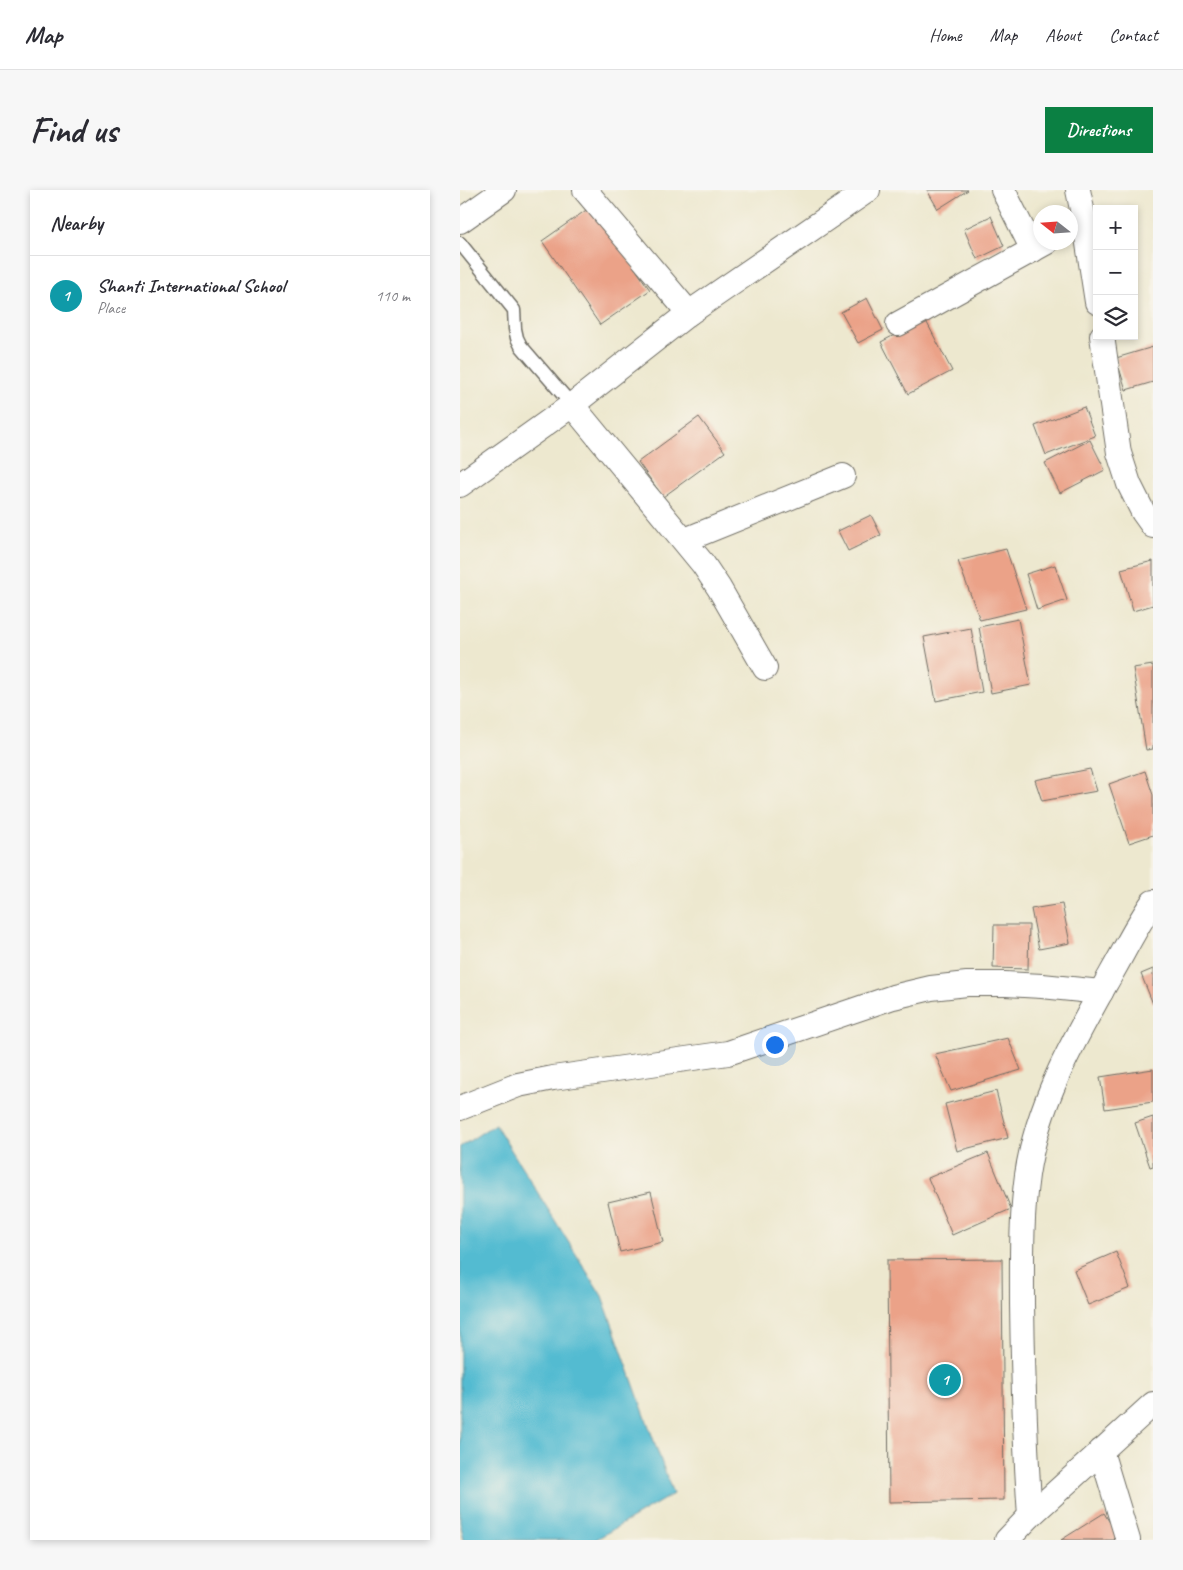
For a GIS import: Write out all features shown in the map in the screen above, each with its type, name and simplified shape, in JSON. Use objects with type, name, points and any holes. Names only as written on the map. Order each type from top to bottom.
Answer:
[{"type":"street","points":[[460,221],[504,190]]},
{"type":"street","points":[[585,190],[689,313]]},
{"type":"street","points":[[460,485],[572,405],[689,313],[868,190]]},
{"type":"street","points":[[1003,190],[1033,235]]},
{"type":"street","points":[[1085,193],[1078,228],[1095,295]]},
{"type":"street","points":[[898,324],[1033,250]]},
{"type":"street","points":[[1103,340],[1119,453],[1129,484],[1143,512],[1153,526]]},
{"type":"street","points":[[572,405],[703,564],[765,668]]},
{"type":"street","points":[[685,540],[843,476]]},
{"type":"street","points":[[1030,1516],[1022,1368],[1022,1230],[1027,1174],[1037,1131],[1052,1086],[1074,1040],[1153,902]]},
{"type":"street","points":[[460,1108],[518,1085],[553,1078],[728,1053],[893,997],[932,988],[967,984],[1005,984],[1101,992]]},
{"type":"street","points":[[1007,1540],[1030,1516],[1153,1404]]},
{"type":"street","points":[[1101,1451],[1128,1540]]},
{"type":"lane","points":[[460,243],[514,310],[515,329],[521,346],[572,405]]},
{"type":"water","points":[[495,1124],[602,1296],[673,1494],[595,1540],[464,1540],[460,1522],[460,1147]]},
{"type":"building","points":[[927,190],[968,190],[938,209]]},
{"type":"building","points":[[592,206],[650,290],[600,325],[542,241]]},
{"type":"building","points":[[991,216],[1004,246],[977,259],[964,229]]},
{"type":"building","points":[[867,298],[883,330],[858,343],[841,312]]},
{"type":"building","points":[[925,319],[952,371],[908,394],[881,342]]},
{"type":"building","points":[[1153,347],[1153,382],[1126,390],[1116,358]]},
{"type":"building","points":[[1084,407],[1095,436],[1046,455],[1035,426]]},
{"type":"building","points":[[699,417],[725,452],[663,497],[638,462]]},
{"type":"building","points":[[1090,440],[1105,470],[1060,493],[1045,463]]},
{"type":"building","points":[[871,515],[881,535],[848,551],[838,531]]},
{"type":"building","points":[[1006,549],[1026,609],[980,620],[958,561]]},
{"type":"building","points":[[1153,561],[1153,605],[1133,611],[1121,569]]},
{"type":"building","points":[[1055,565],[1067,600],[1037,610],[1026,574]]},
{"type":"building","points":[[1018,619],[1031,685],[991,693],[979,627]]},
{"type":"building","points":[[971,628],[982,692],[936,701],[924,637]]},
{"type":"building","points":[[1153,665],[1153,749],[1146,750],[1133,668]]},
{"type":"building","points":[[1090,769],[1097,791],[1042,801],[1035,780]]},
{"type":"building","points":[[1145,771],[1153,795],[1153,835],[1129,843],[1109,784]]},
{"type":"building","points":[[1062,904],[1070,943],[1039,949],[1031,909]]},
{"type":"building","points":[[994,925],[1029,925],[1028,969],[993,968]]},
{"type":"building","points":[[1153,969],[1153,1004],[1141,974]]},
{"type":"building","points":[[1008,1038],[1021,1070],[951,1091],[935,1054]]},
{"type":"building","points":[[1153,1069],[1153,1102],[1105,1109],[1100,1077]]},
{"type":"building","points":[[996,1091],[1008,1138],[957,1151],[945,1104]]},
{"type":"building","points":[[1153,1117],[1153,1166],[1150,1167],[1135,1123]]},
{"type":"building","points":[[988,1153],[1011,1209],[952,1235],[928,1178]]},
{"type":"building","points":[[651,1192],[663,1242],[620,1252],[608,1202]]},
{"type":"building","points":[[1116,1252],[1130,1288],[1088,1305],[1074,1270]]},
{"type":"building","points":[[1002,1259],[1004,1500],[889,1502],[887,1260]]},
{"type":"building","points":[[1104,1513],[1120,1539],[1061,1540]]},
{"type":"place","name":"Shanti International School","points":[[945,1380]]}]
